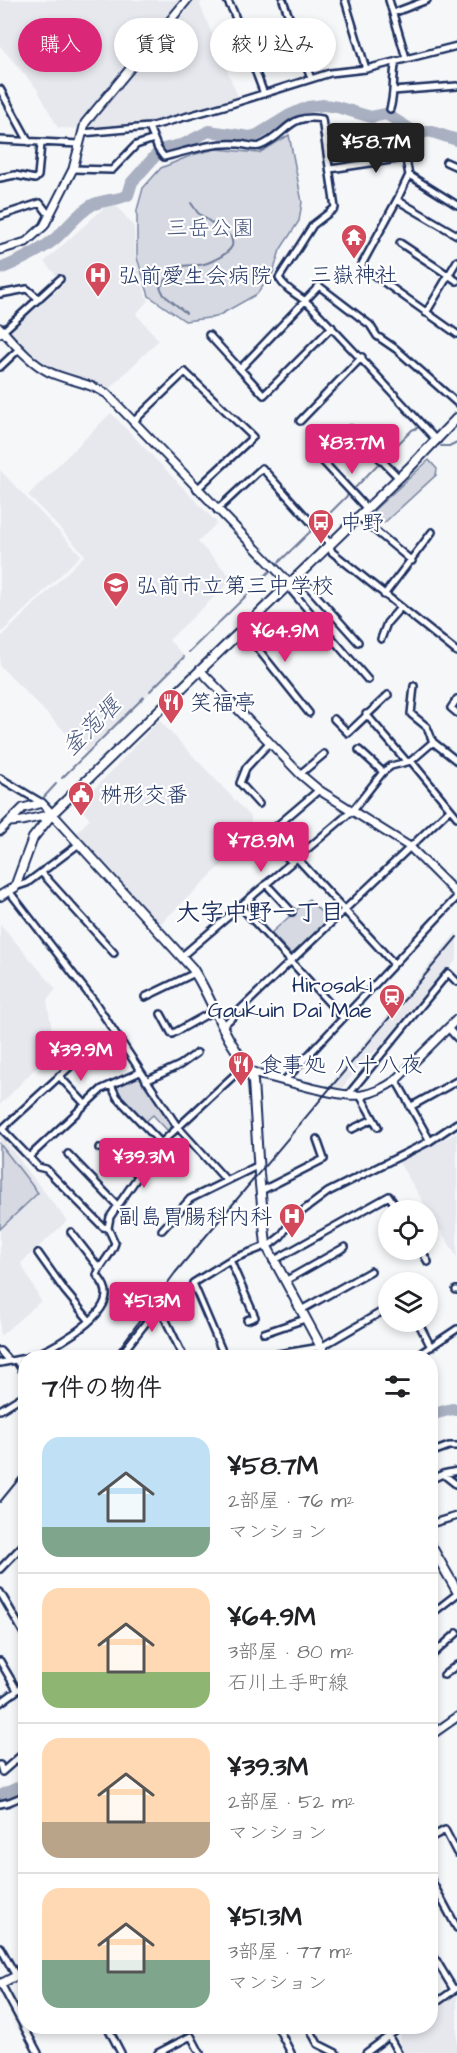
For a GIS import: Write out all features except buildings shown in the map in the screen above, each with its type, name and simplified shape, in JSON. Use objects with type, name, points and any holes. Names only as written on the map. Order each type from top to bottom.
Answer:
[{"type":"main road","points":[[0,896],[12,889],[33,838],[52,814],[437,441],[457,418]]},
{"type":"main road","points":[[52,814],[182,956],[195,973],[249,1070],[253,1081],[266,1245],[323,1350]]},
{"type":"main road","points":[[438,1564],[457,1592]]},
{"type":"street","points":[[0,250],[26,242],[36,235],[50,217],[73,169],[85,123],[187,0]]},
{"type":"street","points":[[227,0],[264,94]]},
{"type":"street","points":[[283,0],[311,79]]},
{"type":"street","points":[[345,0],[366,69]]},
{"type":"street","points":[[389,0],[406,58]]},
{"type":"street","points":[[393,13],[427,0]]},
{"type":"street","points":[[82,133],[149,127],[330,73],[366,69],[457,46]]},
{"type":"street","points":[[390,108],[393,91],[392,76],[396,61]]},
{"type":"street","points":[[393,91],[457,86]]},
{"type":"street","points":[[1,93],[29,142]]},
{"type":"street","points":[[149,127],[164,157],[206,145],[239,144],[258,147],[280,135],[291,123],[308,117],[322,119],[335,207],[313,225],[279,278],[282,284],[306,300],[362,357],[437,441]]},
{"type":"street","points":[[326,140],[397,134],[404,150],[409,175],[361,266],[457,334]]},
{"type":"street","points":[[73,169],[112,170],[136,145],[154,139]]},
{"type":"street","points":[[0,140],[41,144],[79,144]]},
{"type":"street","points":[[0,178],[15,175],[35,179],[38,176],[41,144]]},
{"type":"street","points":[[330,169],[397,159],[404,150]]},
{"type":"street","points":[[446,162],[457,167]]},
{"type":"street","points":[[409,175],[457,205]]},
{"type":"street","points":[[397,200],[457,235]]},
{"type":"street","points":[[0,216],[40,203],[50,217]]},
{"type":"street","points":[[400,243],[457,281]]},
{"type":"street","points":[[426,314],[457,261]]},
{"type":"street","points":[[60,279],[1,331],[34,363],[49,372],[98,388],[106,394],[289,583],[291,590],[368,680]]},
{"type":"street","points":[[240,369],[319,286],[370,325],[377,336],[396,349],[457,403]]},
{"type":"street","points":[[0,294],[27,288],[39,299]]},
{"type":"street","points":[[209,335],[264,394],[332,327]]},
{"type":"street","points":[[0,367],[19,349]]},
{"type":"street","points":[[300,421],[362,357]]},
{"type":"street","points":[[133,422],[185,372],[253,437],[197,489]]},
{"type":"street","points":[[351,429],[399,478]]},
{"type":"street","points":[[319,457],[367,509]]},
{"type":"street","points":[[217,510],[262,468],[327,540],[332,552],[457,652]]},
{"type":"street","points":[[359,517],[411,561]]},
{"type":"street","points":[[384,595],[432,532]]},
{"type":"street","points":[[298,575],[358,642]]},
{"type":"street","points":[[381,639],[387,623],[401,607]]},
{"type":"street","points":[[242,629],[309,713]]},
{"type":"street","points":[[200,670],[300,774],[319,790],[410,847],[457,895],[285,1080]]},
{"type":"street","points":[[414,686],[411,714],[427,727],[433,742],[457,761]]},
{"type":"street","points":[[334,719],[348,733],[388,695]]},
{"type":"street","points":[[457,699],[451,708],[457,713]]},
{"type":"street","points":[[366,714],[457,817]]},
{"type":"street","points":[[182,956],[353,810],[382,772],[391,766],[409,762],[433,742]]},
{"type":"street","points":[[260,804],[240,783],[246,768],[269,743]]},
{"type":"street","points":[[359,750],[382,772]]},
{"type":"street","points":[[300,774],[324,754]]},
{"type":"street","points":[[0,778],[42,803],[52,814],[9,822]]},
{"type":"street","points":[[319,790],[268,837],[345,910],[393,963]]},
{"type":"street","points":[[0,831],[23,808],[42,803]]},
{"type":"street","points":[[223,1026],[450,809]]},
{"type":"street","points":[[79,844],[42,873],[12,889],[94,1001],[177,1126],[226,1180]]},
{"type":"street","points":[[42,873],[114,953]]},
{"type":"street","points":[[266,884],[292,912]]},
{"type":"street","points":[[240,906],[343,1018]]},
{"type":"street","points":[[145,997],[195,973]]},
{"type":"street","points":[[348,1095],[448,973],[457,982]]},
{"type":"street","points":[[161,1014],[172,1034],[215,1010]]},
{"type":"street","points":[[44,1350],[66,1340],[104,1303],[105,1287],[97,1275],[99,1268],[112,1253],[115,1243],[108,1228],[110,1217],[161,1143],[242,1068],[260,1075],[348,1095],[360,1095],[380,1089],[396,1080],[457,1019]]},
{"type":"street","points":[[448,1028],[457,1038]]},
{"type":"street","points":[[146,1081],[180,1065],[196,1053]]},
{"type":"street","points":[[74,1063],[2,1130],[39,1167],[46,1169],[103,1227],[108,1228]]},
{"type":"street","points":[[29,1157],[102,1089],[140,1072]]},
{"type":"street","points":[[59,1076],[85,1104]]},
{"type":"street","points":[[396,1080],[430,1141]]},
{"type":"street","points":[[410,1107],[457,1082]]},
{"type":"street","points":[[111,1085],[117,1097],[161,1143]]},
{"type":"street","points":[[360,1095],[378,1127]]},
{"type":"street","points":[[352,1129],[373,1119]]},
{"type":"street","points":[[222,1350],[193,1283],[230,1260],[271,1244],[281,1236],[293,1218],[328,1192],[430,1141],[457,1123]]},
{"type":"street","points":[[261,1191],[324,1159],[317,1139]]},
{"type":"street","points":[[99,1148],[113,1149],[139,1176]]},
{"type":"street","points":[[68,1154],[118,1206]]},
{"type":"street","points":[[162,1230],[190,1199],[259,1165]]},
{"type":"street","points":[[273,1261],[378,1202]]},
{"type":"street","points":[[71,1232],[99,1268]]},
{"type":"street","points":[[285,1281],[345,1247]]},
{"type":"street","points":[[38,1253],[89,1320]]},
{"type":"street","points":[[230,1260],[255,1317],[247,1320]]},
{"type":"street","points":[[301,1310],[371,1271]]},
{"type":"street","points":[[125,1350],[159,1306],[180,1350]]},
{"type":"street","points":[[303,1350],[321,1347],[378,1314]]},
{"type":"street","points":[[264,1333],[305,1319]]},
{"type":"street","points":[[425,1350],[457,1329]]},
{"type":"street","points":[[423,1332],[431,1347]]},
{"type":"street","points":[[0,1351],[18,1367]]},
{"type":"street","points":[[0,1363],[18,1360]]},
{"type":"street","points":[[0,1410],[18,1399]]},
{"type":"street","points":[[438,1450],[448,1446],[457,1446]]},
{"type":"street","points":[[438,1476],[457,1472]]},
{"type":"street","points":[[443,1474],[457,1485]]},
{"type":"street","points":[[438,1522],[457,1516]]},
{"type":"street","points":[[0,1569],[18,1550]]},
{"type":"street","points":[[0,1592],[18,1623]]},
{"type":"street","points":[[438,1608],[457,1592]]},
{"type":"street","points":[[438,1650],[457,1633]]},
{"type":"street","points":[[0,1661],[17,1690],[0,1703]]},
{"type":"street","points":[[444,1675],[457,1665]]},
{"type":"street","points":[[438,1730],[457,1717]]},
{"type":"street","points":[[0,1765],[2,1772],[18,1758]]},
{"type":"street","points":[[0,1804],[18,1798]]},
{"type":"street","points":[[438,1834],[445,1830],[457,1853]]},
{"type":"street","points":[[438,1893],[457,1928]]},
{"type":"street","points":[[0,1947],[16,1976],[0,1983],[18,2016]]},
{"type":"street","points":[[438,1962],[455,1989],[438,2001]]},
{"type":"street","points":[[28,2034],[38,2053]]},
{"type":"street","points":[[111,2034],[121,2053]]},
{"type":"street","points":[[281,2034],[291,2053]]},
{"type":"street","points":[[313,2034],[318,2044],[336,2053]]},
{"type":"street","points":[[366,2053],[392,2034]]},
{"type":"street","points":[[158,2053],[191,2036],[200,2053]]},
{"type":"street","points":[[389,2036],[398,2053]]},
{"type":"shaded area","points":[[0,0],[202,0],[200,5],[210,29],[210,72],[228,72],[238,97],[149,124],[95,129],[58,128],[37,89],[22,72],[102,72],[102,18],[18,18],[18,67],[0,46]]},
{"type":"shaded area","name":"弘前愛生会病院","points":[[107,205],[117,206],[134,227],[135,255],[149,300],[136,314],[159,340],[107,391],[88,380],[51,369],[32,357],[9,332],[64,284],[44,262]]},
{"type":"shaded area","name":"弘前市立第三中学校","points":[[111,413],[217,523],[198,542],[233,579],[169,640],[186,658],[87,754],[0,666],[0,638],[85,555],[28,495]]},
{"type":"shaded area","points":[[0,470],[81,555],[0,634]]},
{"type":"shaded area","points":[[159,720],[251,817],[250,838],[160,924],[77,832],[90,819],[77,805]]},
{"type":"shaded area","points":[[0,924],[56,989],[47,1000],[55,1048],[0,1105]]},
{"type":"shaded area","name":"Hirosaki Gaukuin Dai Mae","points":[[457,932],[457,959],[383,1048],[380,1047],[368,1057],[340,1090],[328,1087]]},
{"type":"shaded area","points":[[457,1133],[457,1257],[438,1226],[438,1200],[422,1200],[398,1161]]},
{"type":"shaded area","points":[[0,1135],[67,1221],[21,1263],[41,1301],[0,1336]]},
{"type":"shaded area","points":[[457,1994],[457,2053],[404,2053],[399,2044],[401,2034],[438,2034],[438,2008]]},
{"type":"green space","name":"三岳公園","points":[[289,135],[302,202],[299,221],[280,250],[273,273],[257,294],[216,317],[185,321],[149,296],[137,258],[137,210],[143,188],[161,168],[192,155],[216,149],[259,153]]},
{"type":"green space","points":[[429,460],[437,469],[436,475],[384,523],[373,511]]},
{"type":"green space","points":[[309,899],[329,921],[294,953],[290,953],[271,933]]},
{"type":"green space","points":[[137,1076],[141,1077],[171,1123],[171,1128],[167,1130],[153,1115],[144,1123],[118,1095],[117,1087]]},
{"type":"green space","points":[[0,1144],[38,1193],[0,1229]]},
{"type":"waterway","points":[[163,149],[184,144],[209,131],[250,137],[308,107],[324,105],[371,117],[386,114],[418,134],[429,131],[457,140]]},
{"type":"waterway","points":[[0,269],[45,246],[92,205],[128,195],[132,182],[157,154]]},
{"type":"waterway","points":[[186,313],[164,295],[160,287],[180,267],[212,261],[222,256],[232,246],[231,237],[198,213],[191,203]]},
{"type":"waterway","name":"釜萢堰","points":[[383,459],[412,430],[419,427],[431,439]]},
{"type":"waterway","name":"釜萢堰","points":[[441,446],[449,446],[457,442]]},
{"type":"waterway","name":"釜萢堰","points":[[353,490],[380,462]]},
{"type":"waterway","name":"釜萢堰","points":[[317,526],[349,494]]},
{"type":"waterway","name":"釜萢堰","points":[[277,564],[313,529]]},
{"type":"waterway","name":"釜萢堰","points":[[256,585],[269,572]]},
{"type":"waterway","name":"釜萢堰","points":[[189,652],[252,590]]},
{"type":"waterway","name":"釜萢堰","points":[[150,691],[184,657]]},
{"type":"waterway","name":"釜萢堰","points":[[62,778],[144,697]]},
{"type":"waterway","name":"釜萢堰","points":[[44,797],[56,784]]},
{"type":"waterway","points":[[438,1413],[457,1410]]},
{"type":"waterway","points":[[0,1796],[18,1788]]},
{"type":"railway","points":[[118,1350],[175,1273],[457,937]]},
{"type":"railway","points":[[0,1502],[18,1480]]},
{"type":"place","name":"三嶽神社","points":[[354,260]]},
{"type":"place","name":"弘前愛生会病院","points":[[98,298]]},
{"type":"place","name":"中野","points":[[321,545]]},
{"type":"place","name":"弘前市立第三中学校","points":[[116,608]]},
{"type":"place","name":"笑福亭","points":[[171,725]]},
{"type":"place","name":"桝形交番","points":[[81,817]]},
{"type":"place","name":"Hirosaki Gaukuin Dai Mae","points":[[392,1020]]},
{"type":"place","name":"食事処 八十八夜","points":[[241,1087]]},
{"type":"place","name":"副島胃腸科内科","points":[[292,1239]]},
{"type":"district","name":"大字中野一丁目","points":[[260,912]]}]
